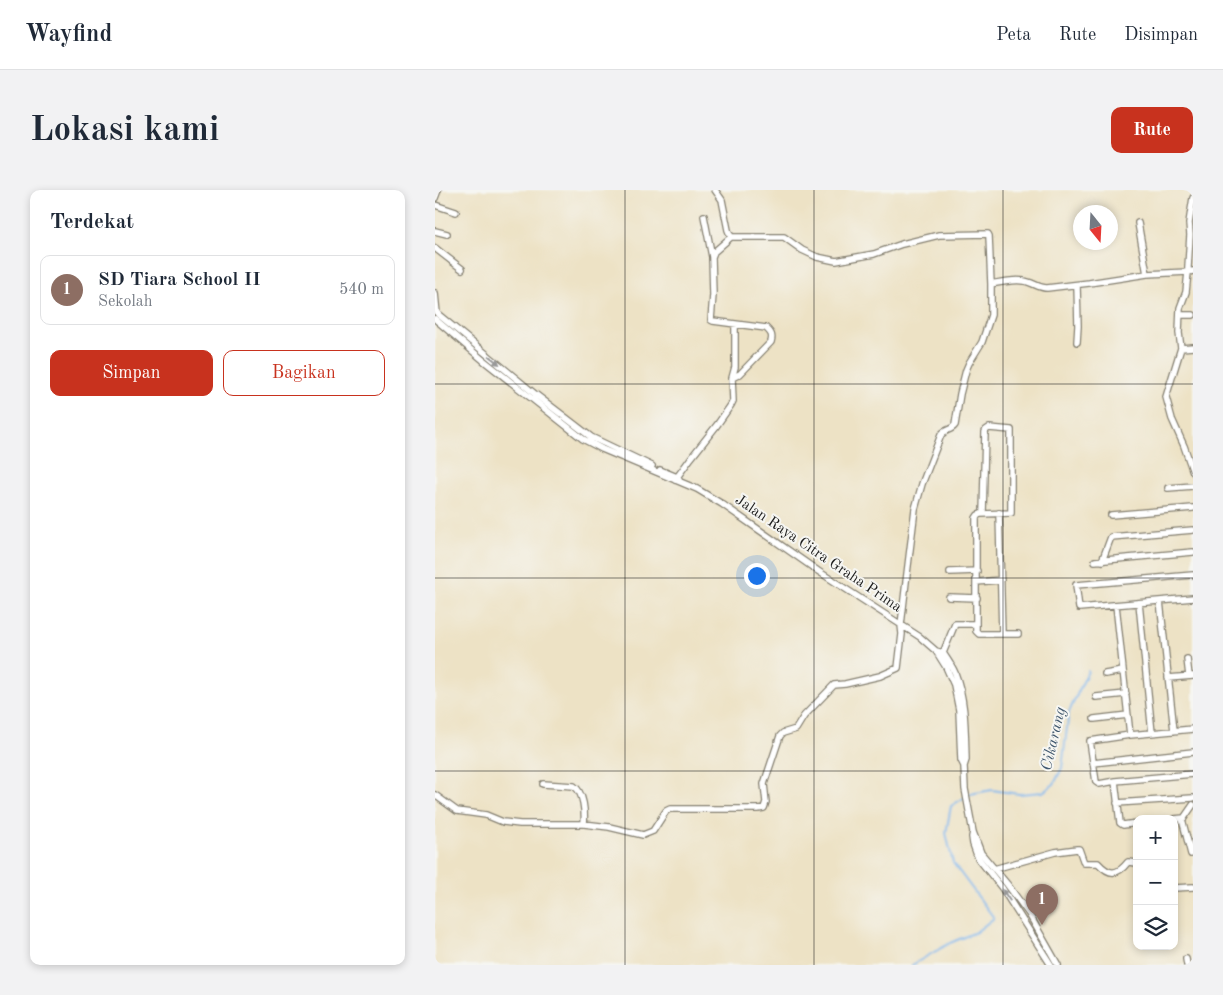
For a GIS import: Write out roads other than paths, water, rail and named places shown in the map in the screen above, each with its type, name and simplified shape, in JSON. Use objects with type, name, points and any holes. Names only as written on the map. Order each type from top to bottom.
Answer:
[{"type":"street","points":[[435,198],[437,190]]},
{"type":"street","points":[[715,190],[722,200],[731,237]]},
{"type":"street","points":[[1193,198],[1189,223],[1191,235],[1190,272],[1179,315],[1181,348],[1166,397],[1171,419],[1184,446],[1193,472]]},
{"type":"street","points":[[435,205],[456,212]]},
{"type":"street","points":[[704,216],[712,257],[713,295],[711,320],[766,328],[771,332],[772,338],[768,346],[740,374],[733,378]]},
{"type":"street","points":[[1139,223],[1147,274]]},
{"type":"street","points":[[435,231],[447,234]]},
{"type":"street","points":[[435,795],[457,812],[485,815],[503,822],[520,824],[584,824],[609,827],[643,835],[653,831],[663,814],[671,809],[764,808],[766,802],[764,784],[780,736],[783,733],[796,729],[803,716],[834,685],[880,676],[898,668],[905,582],[917,501],[941,435],[955,425],[966,370],[982,342],[991,315],[989,236],[986,234],[939,235],[902,244],[874,254],[836,261],[817,257],[802,250],[784,237],[731,237],[714,252],[712,257]]},
{"type":"street","points":[[435,248],[462,269]]},
{"type":"street","points":[[991,284],[1017,280],[1026,281],[1043,288],[1147,274],[1190,272]]},
{"type":"street","points":[[1077,284],[1077,342]]},
{"type":"street","name":"Jalan Raya Citra Graha Prima","points":[[435,293],[437,313],[441,318],[603,446]]},
{"type":"street","points":[[1179,315],[1193,315]]},
{"type":"street","name":"Jalan Raya Citra Graha Prima","points":[[435,319],[483,360],[583,439],[676,479],[721,504],[818,571],[919,637],[939,653],[951,676],[958,702],[961,760],[973,832]]},
{"type":"street","points":[[676,479],[733,401],[735,324]]},
{"type":"street","points":[[1181,348],[1193,346]]},
{"type":"street","points":[[983,514],[985,432],[989,428],[1011,430],[1011,513],[983,514],[978,515],[976,518],[977,598],[975,624],[976,631],[979,634],[1018,634]]},
{"type":"street","points":[[1169,488],[1193,486]]},
{"type":"street","points":[[1111,515],[1193,508]]},
{"type":"street","points":[[999,513],[1002,634]]},
{"type":"street","points":[[1193,530],[1111,537],[1099,561],[1193,552]]},
{"type":"street","points":[[950,572],[977,571]]},
{"type":"street","points":[[1193,575],[1076,585],[1079,608],[1193,598]]},
{"type":"street","points":[[976,582],[1001,580]]},
{"type":"street","points":[[949,597],[977,598]]},
{"type":"street","points":[[1160,601],[1174,731]]},
{"type":"street","points":[[1139,602],[1152,733]]},
{"type":"street","points":[[1116,604],[1130,735]]},
{"type":"street","points":[[939,653],[955,624],[975,624]]},
{"type":"street","points":[[1168,678],[1191,676],[1187,659]]},
{"type":"street","points":[[1105,674],[1123,671]]},
{"type":"street","points":[[1096,697],[1126,694]]},
{"type":"street","points":[[1094,719],[1128,715]]},
{"type":"street","points":[[1193,729],[1090,741],[1097,783],[1193,774]]},
{"type":"street","points":[[1093,763],[1193,752]]},
{"type":"street","points":[[1115,781],[1121,824],[1133,823]]},
{"type":"street","points":[[543,784],[573,786],[577,788],[581,797],[584,824]]},
{"type":"street","points":[[1117,803],[1193,798]]},
{"type":"street","points":[[1178,820],[1185,818],[1193,805]]},
{"type":"street","points":[[1182,819],[1191,854]]},
{"type":"street","points":[[973,832],[981,853],[1029,914],[1051,965]]},
{"type":"street","points":[[973,832],[973,844],[978,858],[1058,965]]},
{"type":"street","points":[[994,869],[1055,852],[1077,849],[1084,863],[1098,863],[1107,872],[1119,871],[1128,862],[1133,863]]},
{"type":"street","points":[[1178,888],[1193,887]]},
{"type":"waterway","name":"Cikarang","points":[[912,965],[950,943],[976,932],[994,918],[953,863],[946,833],[951,806],[970,794],[992,790],[1019,794],[1043,792],[1054,784],[1062,768],[1069,712],[1088,671]]},
{"type":"place","name":"SD Tiara School II","points":[[1042,925]]}]
